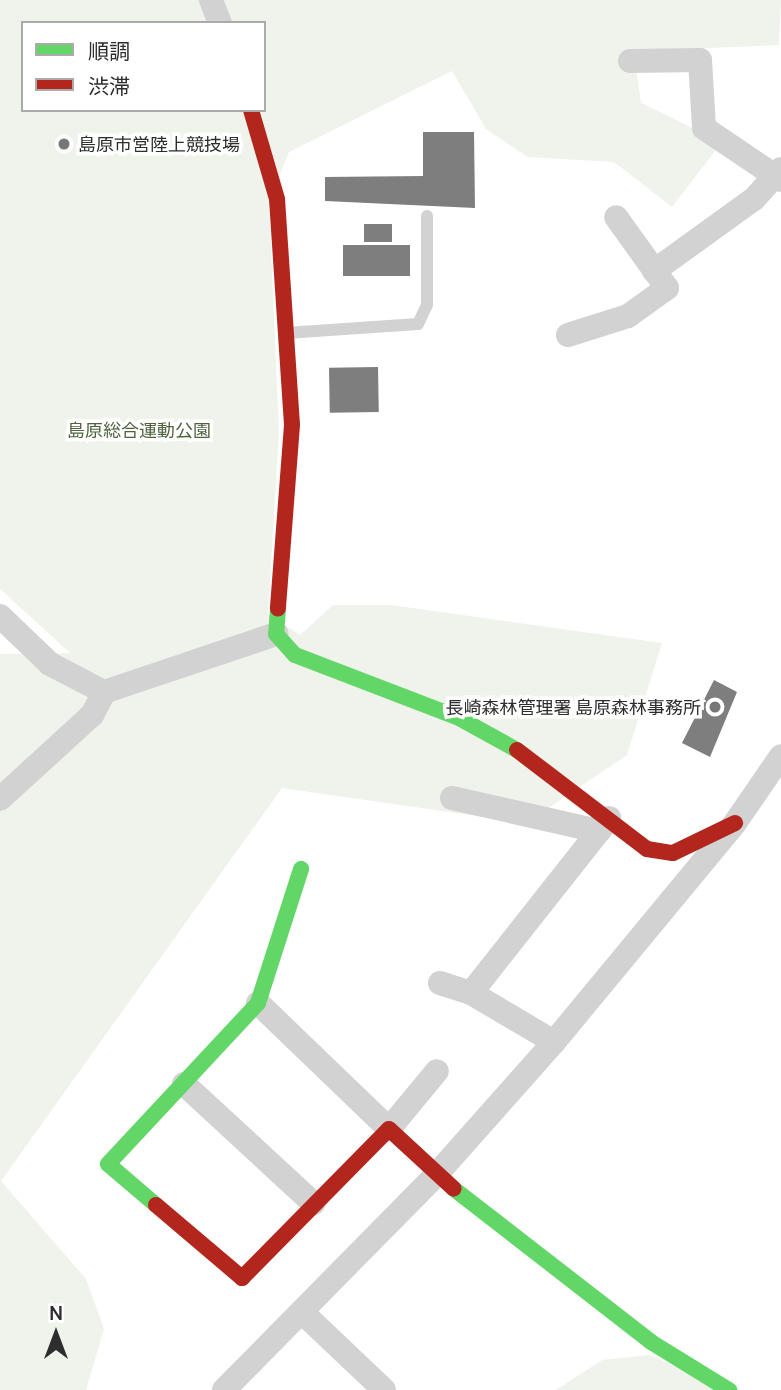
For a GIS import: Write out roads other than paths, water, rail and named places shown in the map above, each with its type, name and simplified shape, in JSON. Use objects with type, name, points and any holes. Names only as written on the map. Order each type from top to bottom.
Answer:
[{"type":"street","points":[[211,0],[219,21]]},
{"type":"street","points":[[630,61],[700,60],[704,128],[779,175],[754,199],[654,271]]},
{"type":"street","points":[[252,112],[277,199],[292,425],[276,635],[295,655],[459,718],[528,756],[604,825],[660,853],[682,850],[735,823]]},
{"type":"street","points":[[568,335],[638,309],[667,288],[616,217]]},
{"type":"street","points":[[0,616],[50,664],[104,692]]},
{"type":"street","points":[[0,799],[92,715],[104,692],[276,635]]},
{"type":"street","points":[[224,1390],[304,1314],[436,1175],[554,1042],[735,823],[781,757]]},
{"type":"street","points":[[452,798],[604,825]]},
{"type":"street","points":[[471,993],[604,825]]},
{"type":"street","points":[[301,869],[258,1003],[107,1164],[242,1278],[313,1203],[389,1129],[437,1071]]},
{"type":"street","points":[[440,983],[471,993],[554,1042]]},
{"type":"street","points":[[258,1003],[436,1175],[651,1342],[729,1390]]},
{"type":"street","points":[[184,1084],[313,1203]]},
{"type":"street","points":[[304,1314],[384,1390]]},
{"type":"lane","points":[[286,333],[418,324],[427,305],[427,216]]},
{"type":"place","name":"島原市営陸上競技場","points":[[64,144]]},
{"type":"place","name":"長崎森林管理署 島原森林事務所","points":[[715,707]]},
{"type":"park label","name":"島原総合運動公園","points":[[139,430]]}]
